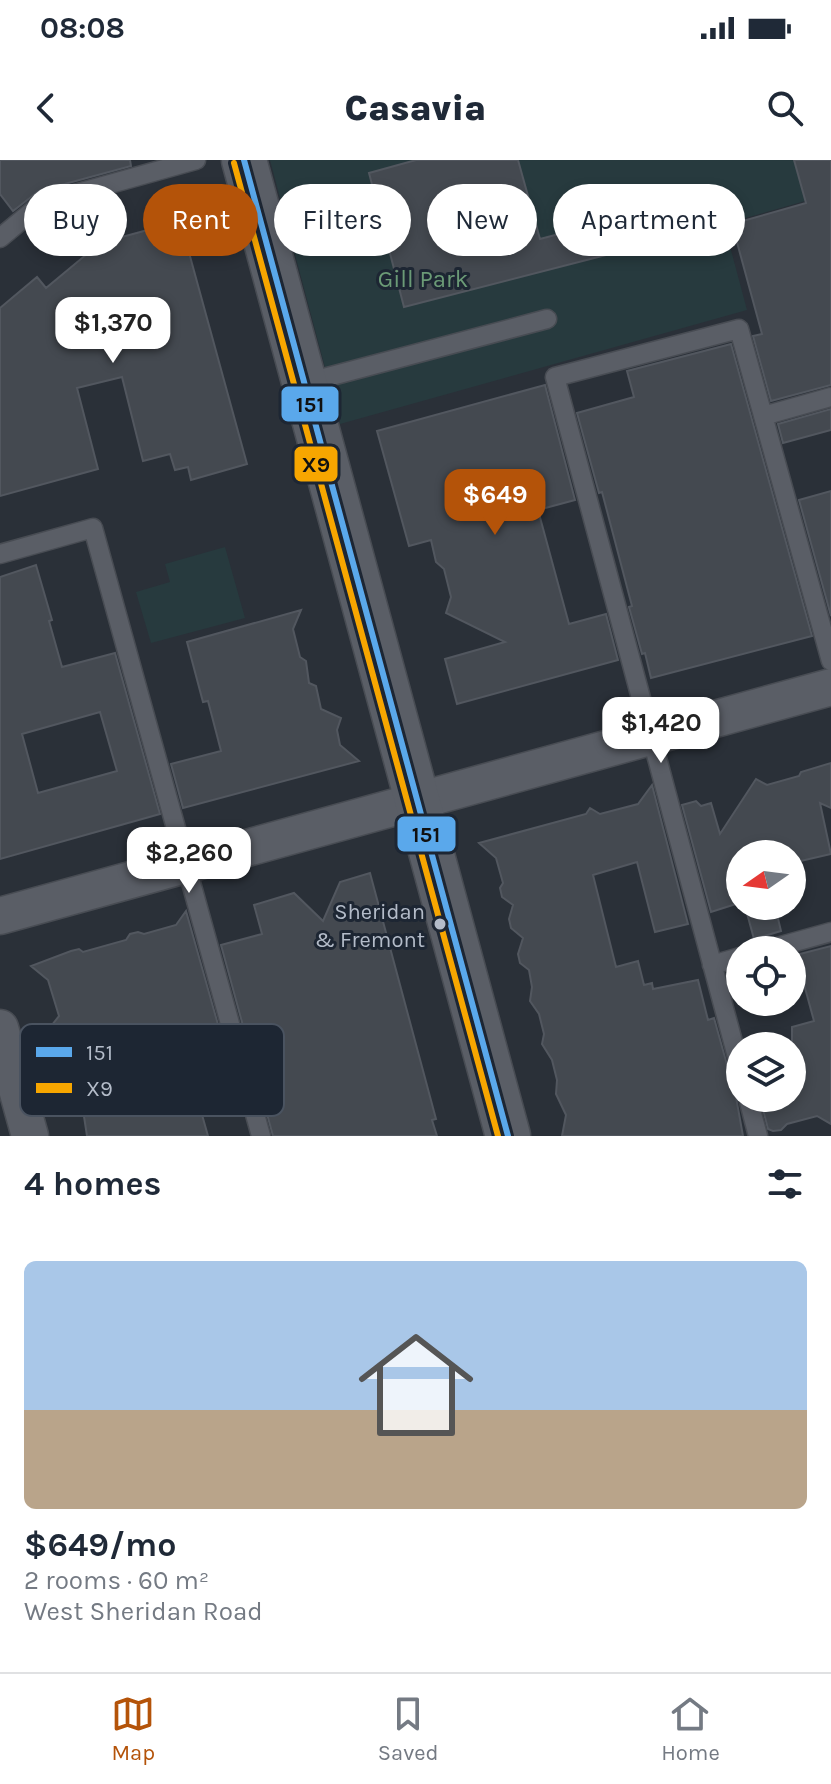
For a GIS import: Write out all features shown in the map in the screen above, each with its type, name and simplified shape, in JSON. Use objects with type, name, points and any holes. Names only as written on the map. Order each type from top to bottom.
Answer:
[{"type":"street","points":[[244,160],[508,1136]]},
{"type":"street","points":[[0,916],[831,687]]},
{"type":"street","points":[[0,1028],[20,1100]]},
{"type":"street","points":[[24,1116],[30,1136]]},
{"type":"lane","points":[[0,238],[42,203],[196,160]]},
{"type":"lane","points":[[305,383],[547,319]]},
{"type":"lane","points":[[730,1032],[555,377],[739,329],[831,661]]},
{"type":"lane","points":[[763,416],[831,397]]},
{"type":"lane","points":[[0,554],[93,528],[230,1024]]},
{"type":"lane","points":[[806,939],[831,932]]},
{"type":"lane","points":[[712,965],[726,961]]},
{"type":"lane","points":[[752,1112],[758,1136]]},
{"type":"lane","points":[[255,1116],[261,1136]]},
{"type":"green space","name":"Gill Park","points":[[270,160],[794,160],[805,201],[745,218],[745,184],[553,184],[553,256],[733,256],[747,310],[340,424],[295,256],[411,256],[411,184],[276,184]]},
{"type":"green space","points":[[225,547],[245,618],[151,643],[136,592],[170,582],[165,564]]},
{"type":"building","points":[[0,160],[130,160],[131,166],[65,184],[24,184],[24,203],[13,211],[0,194]]},
{"type":"building","points":[[416,160],[518,160],[525,184],[427,184],[427,256],[537,256],[537,228],[540,239],[553,236],[553,256],[602,256],[404,307],[391,256],[411,256],[411,184],[372,184],[369,173]]},
{"type":"building","points":[[794,160],[831,160],[831,385],[771,401],[753,336],[762,334],[741,256],[745,256],[745,220],[806,203]]},
{"type":"building","points":[[143,231],[143,256],[190,256],[247,464],[191,480],[188,467],[175,470],[170,454],[143,461],[122,377],[77,388],[98,469],[0,496],[0,308],[37,277],[46,288],[85,256],[127,256],[127,236]]},
{"type":"building","points":[[731,344],[812,636],[651,678],[629,607],[632,606],[602,492],[599,493],[577,413],[634,397],[627,371]]},
{"type":"building","points":[[545,385],[575,500],[538,510],[569,624],[606,614],[618,660],[457,704],[445,659],[505,642],[446,613],[451,597],[444,569],[436,562],[431,540],[409,546],[377,431]]},
{"type":"building","points":[[831,409],[831,430],[783,443],[778,424]]},
{"type":"building","points":[[831,491],[831,616],[799,500]]},
{"type":"building","points":[[36,565],[62,667],[115,653],[160,814],[0,859],[0,577]],"holes":[[[100,712],[117,771],[38,793],[22,734]]]},
{"type":"building","points":[[301,610],[293,629],[300,657],[306,661],[309,683],[316,686],[321,709],[341,718],[337,730],[340,745],[359,761],[183,808],[171,764],[221,751],[208,701],[203,702],[187,642]]},
{"type":"building","points":[[831,763],[831,808],[820,803],[831,854],[806,860],[806,840],[726,840],[726,907],[711,912],[682,805],[696,801],[701,806],[711,803],[720,834],[756,779],[767,785],[799,776],[801,772]]},
{"type":"building","points":[[652,785],[688,924],[655,932],[637,862],[593,875],[616,967],[638,961],[644,985],[652,983],[653,989],[698,980],[708,1020],[714,1018],[726,1061],[726,1112],[739,1112],[743,1136],[562,1136],[566,1115],[556,1094],[557,1080],[552,1060],[542,1044],[544,1034],[539,1014],[530,1001],[532,987],[529,970],[520,963],[518,954],[523,938],[511,928],[509,919],[513,905],[502,897],[500,888],[503,883],[496,858],[479,843],[586,814],[590,808],[600,814],[638,804]]},
{"type":"building","points":[[370,873],[436,1119],[432,1120],[437,1136],[273,1136],[268,1116],[284,1116],[284,1024],[243,1024],[221,945],[262,934],[254,905],[294,893],[323,921],[340,882]]},
{"type":"building","points":[[186,911],[218,1024],[53,1024],[59,1016],[48,980],[31,966],[71,951],[79,949],[83,952],[126,940],[130,934],[144,934],[176,925]]},
{"type":"building","points":[[749,920],[778,920],[781,931],[753,936]]},
{"type":"building","points":[[831,946],[831,1124],[817,1116],[773,1131],[768,1129],[764,1112],[806,1112],[806,1032],[792,1032],[792,1027],[814,1021],[806,992],[806,952]]},
{"type":"building","points":[[84,1116],[202,1116],[208,1136],[87,1136]]},
{"type":"transit line","name":"151","points":[[244,160],[508,1136]]},
{"type":"transit line","name":"X9","points":[[234,163],[498,1136]]},
{"type":"place","name":"Sheridan & Fremont","points":[[440,924]]}]
